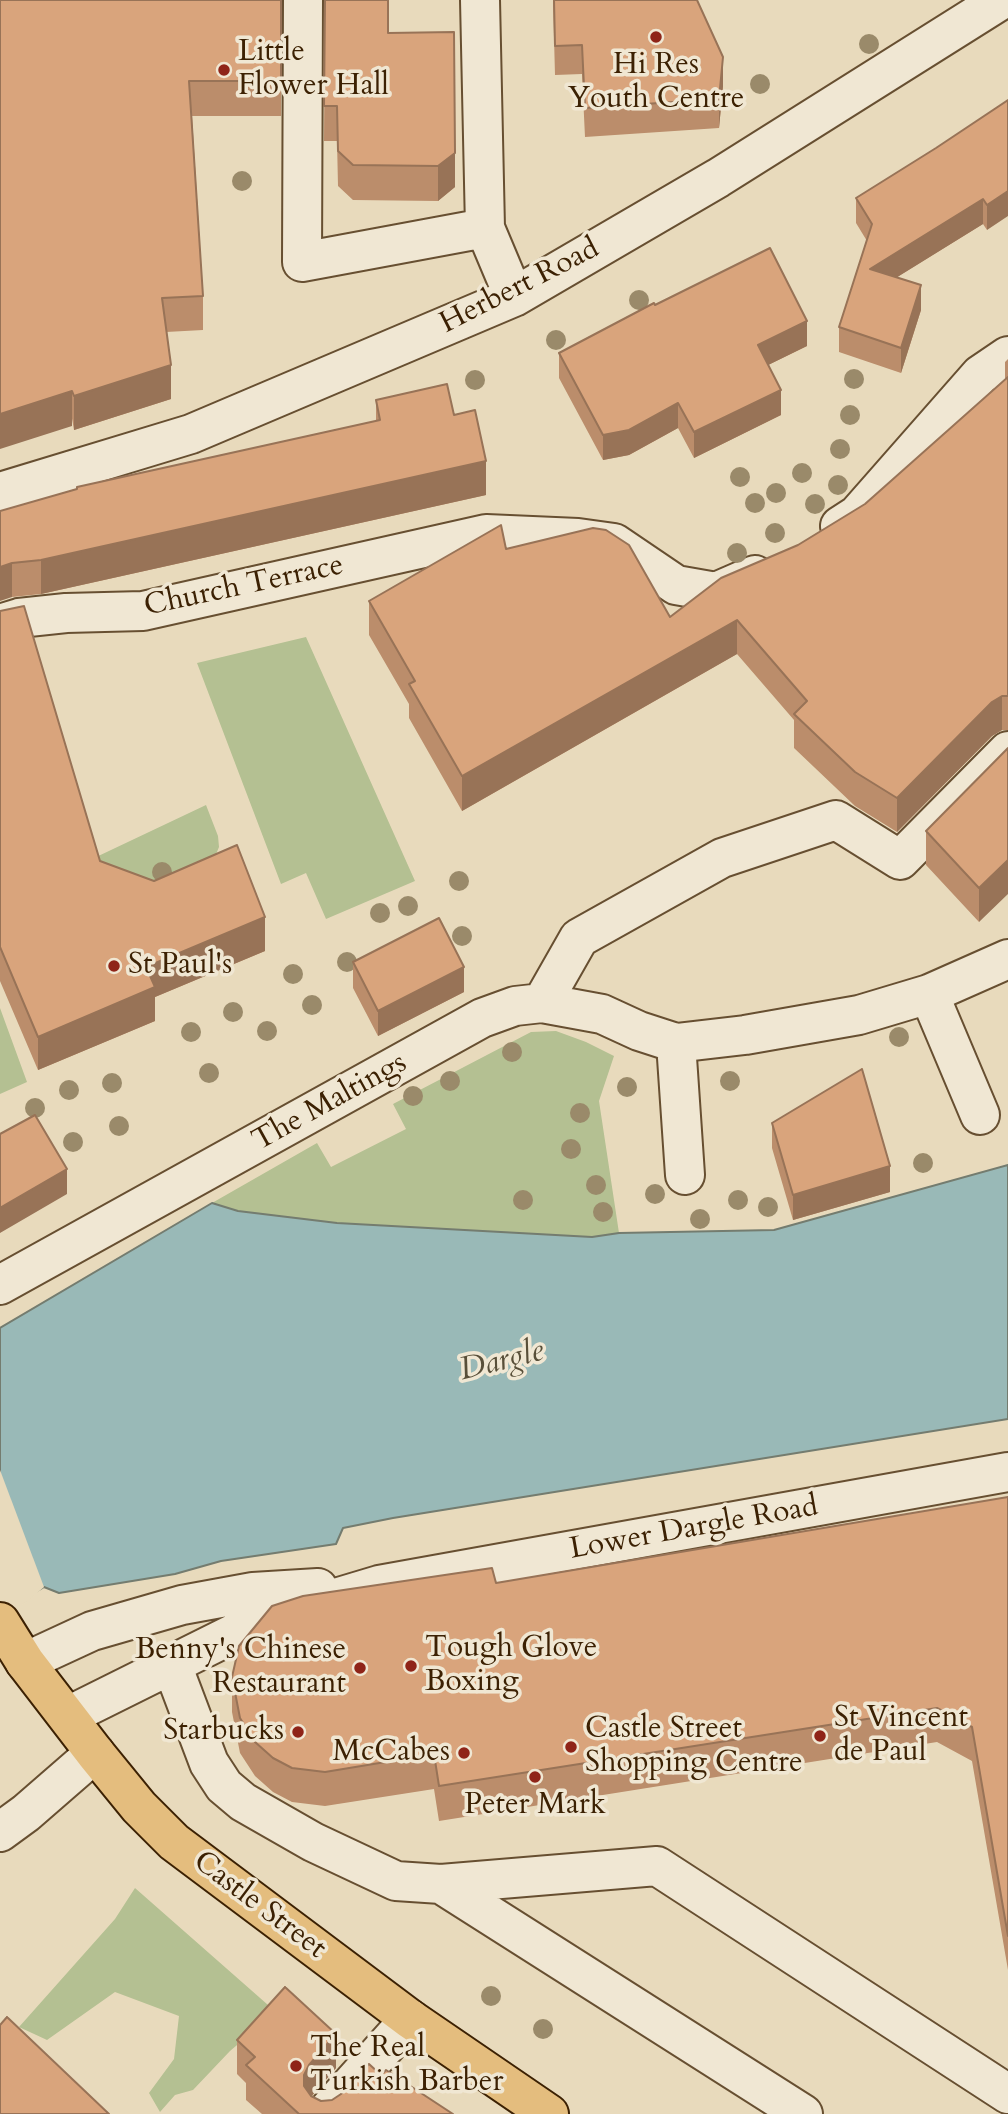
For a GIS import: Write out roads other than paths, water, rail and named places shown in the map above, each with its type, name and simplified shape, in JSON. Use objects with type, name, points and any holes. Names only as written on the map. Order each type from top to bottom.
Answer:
[{"type":"main road","name":"Castle Street","points":[[10,1639],[139,1807],[174,1842],[410,2019],[549,2114]]},
{"type":"street","points":[[303,0],[302,262],[485,228]]},
{"type":"street","points":[[480,0],[485,228],[514,297]]},
{"type":"street","name":"Herbert Road","points":[[0,492],[191,434],[514,297],[718,178],[1001,0]]},
{"type":"street","name":"Church Terrace","points":[[0,624],[19,618],[66,613],[143,611],[486,534],[578,538],[614,543],[676,585],[716,592],[800,552],[857,515],[980,375],[1008,356]]},
{"type":"street","points":[[542,1003],[579,938],[722,858],[836,820],[900,860],[1008,751]]},
{"type":"street","name":"The Maltings","points":[[0,1285],[482,1018],[515,1006],[542,1003],[602,1014],[639,1031],[676,1042],[797,1027],[859,1014],[929,994],[1008,959]]},
{"type":"street","points":[[929,994],[980,1115]]},
{"type":"street","points":[[676,1042],[685,1175]]},
{"type":"street","name":"Lower Dargle Road","points":[[68,1716],[259,1621],[379,1585],[1008,1472]]},
{"type":"street","name":"Lower Dargle Road","points":[[10,1639],[92,1631],[182,1605],[253,1592],[379,1585]]},
{"type":"street","points":[[172,1665],[209,1763],[224,1786],[243,1802],[313,1842],[396,1881],[441,1884],[657,1866],[1008,2094]]},
{"type":"street","points":[[0,1832],[96,1753]]},
{"type":"street","points":[[441,1884],[803,2114]]},
{"type":"street","points":[[325,2114],[410,2019]]},
{"type":"water","name":"Dargle","points":[[1008,1165],[1008,1419],[393,1518],[343,1528],[336,1544],[221,1561],[175,1574],[59,1593],[44,1587],[0,1614],[0,1328],[212,1203],[238,1211],[337,1223],[592,1237],[619,1233],[774,1230]]},
{"type":"place","name":"Hi Res Youth Centre","points":[[656,37]]},
{"type":"place","name":"Little Flower Hall","points":[[224,70]]},
{"type":"place","name":"St Paul's","points":[[114,966]]},
{"type":"place","name":"Tough Glove Boxing","points":[[411,1666]]},
{"type":"place","name":"Benny's Chinese Restaurant","points":[[360,1668]]},
{"type":"place","name":"Starbucks","points":[[298,1732]]},
{"type":"place","name":"St Vincent de Paul","points":[[820,1736]]},
{"type":"place","name":"Castle Street Shopping Centre","points":[[571,1747]]},
{"type":"place","name":"McCabes","points":[[464,1753]]},
{"type":"place","name":"Peter Mark","points":[[535,1777]]},
{"type":"place","name":"The Real Turkish Barber","points":[[296,2066]]}]
